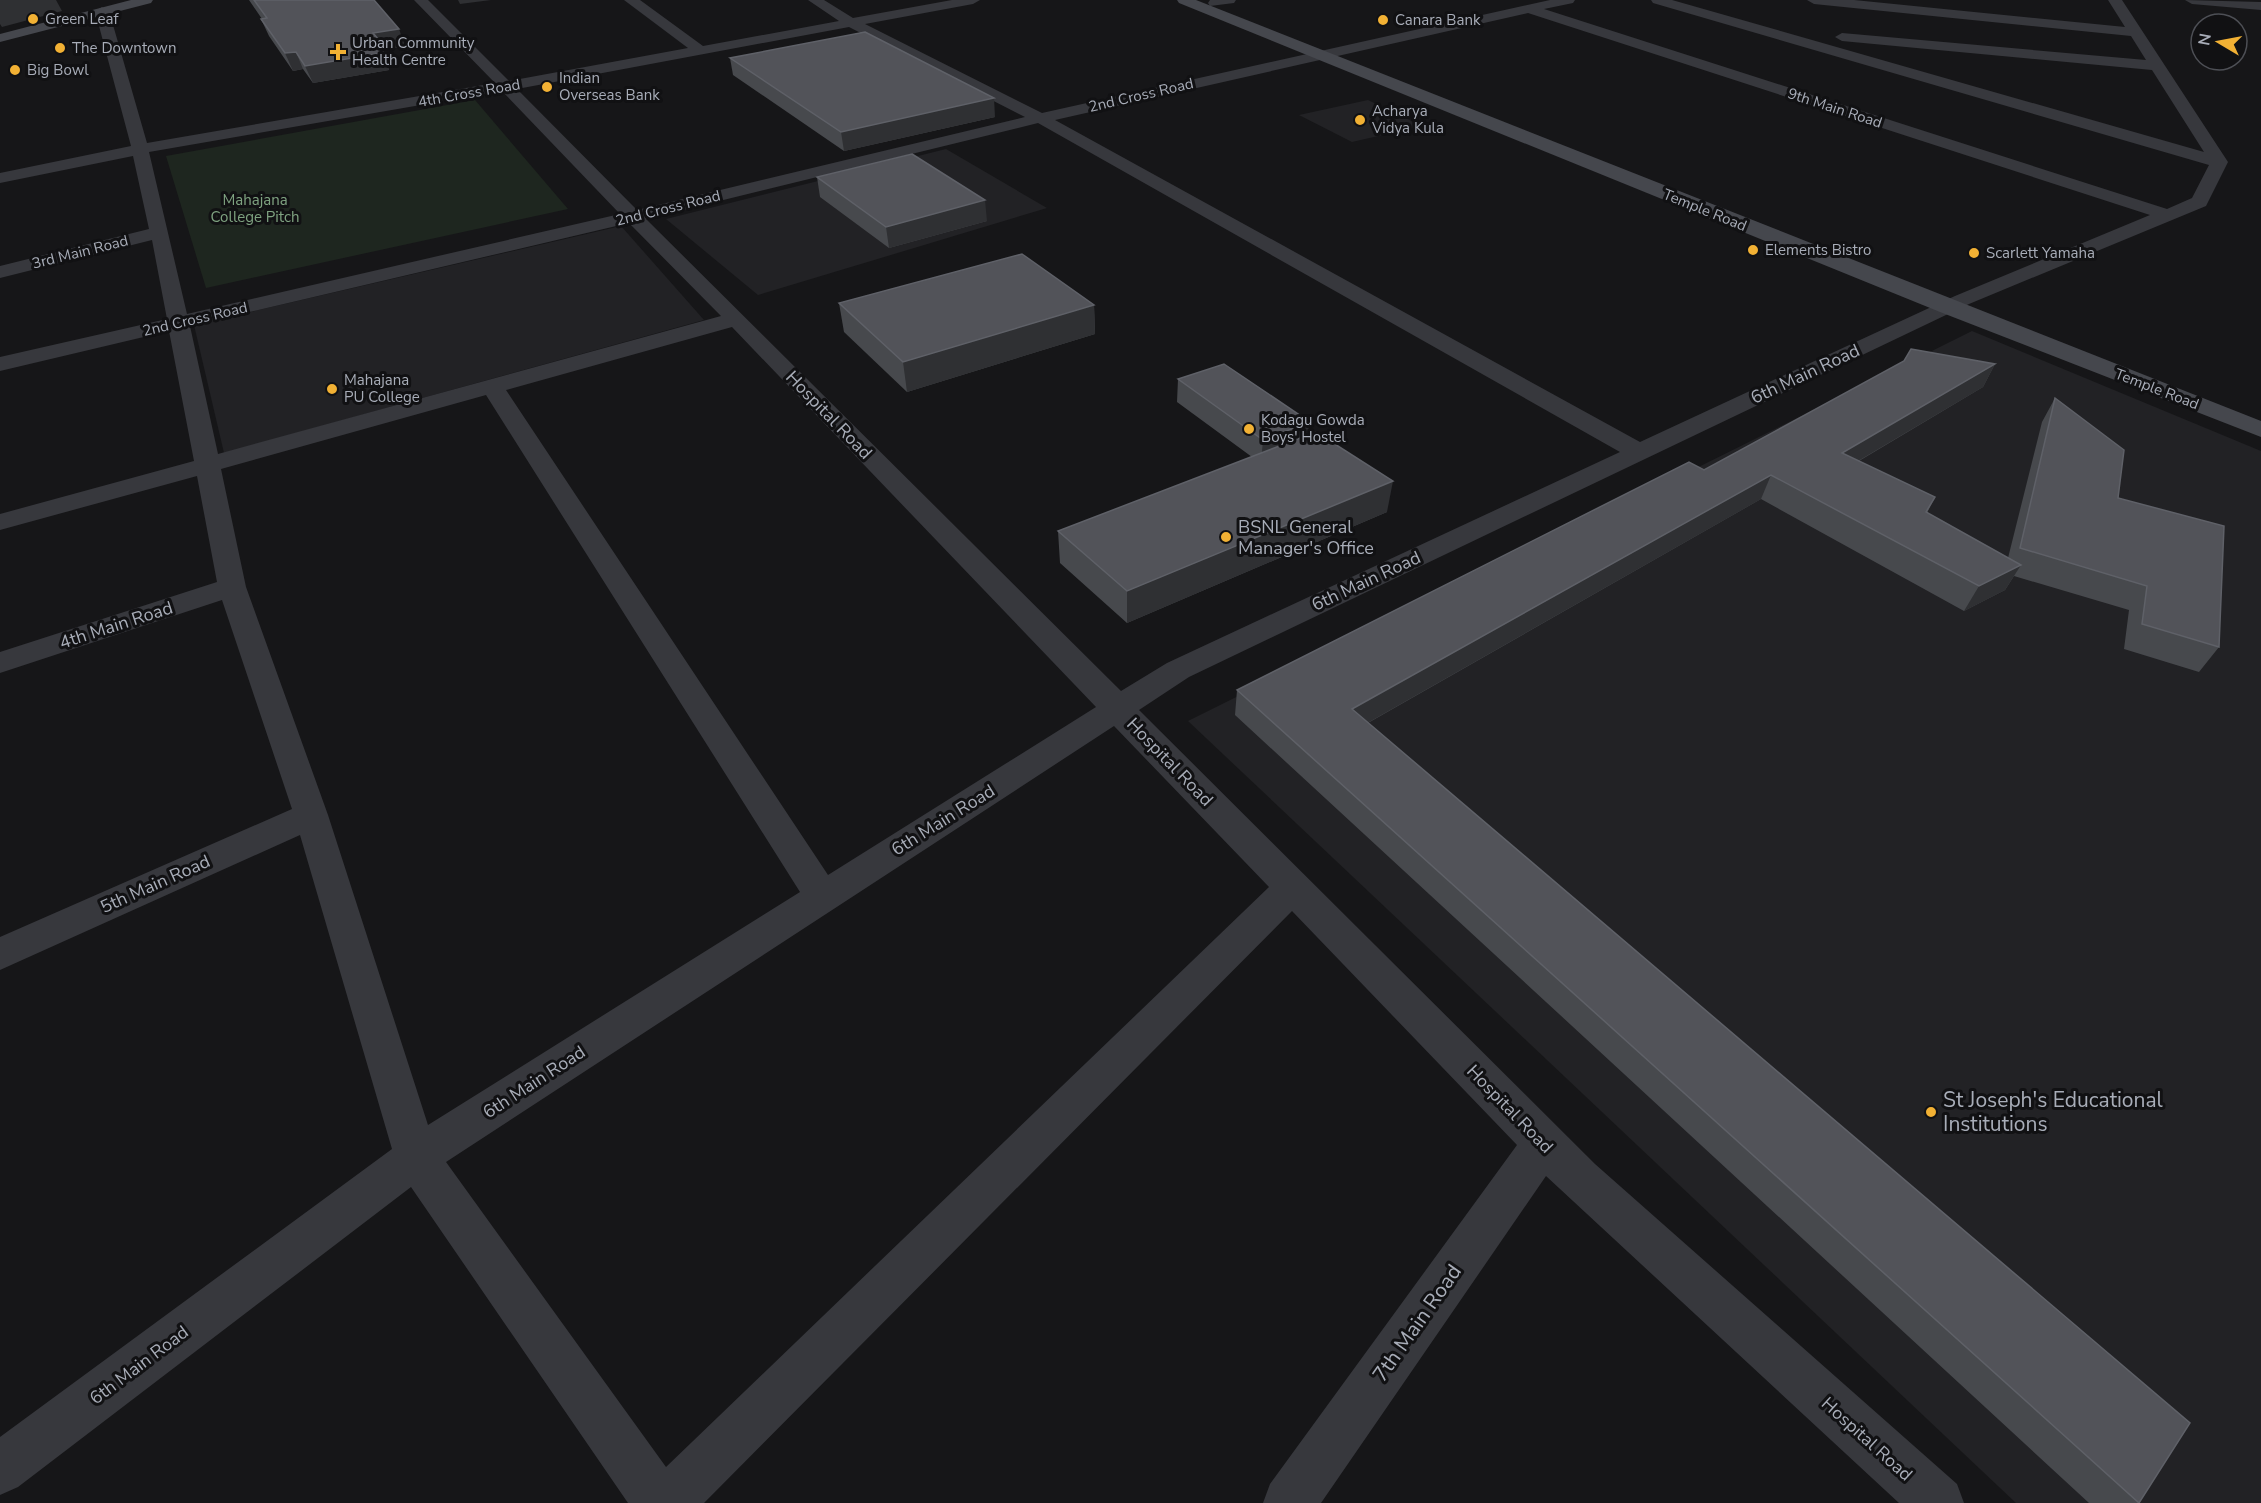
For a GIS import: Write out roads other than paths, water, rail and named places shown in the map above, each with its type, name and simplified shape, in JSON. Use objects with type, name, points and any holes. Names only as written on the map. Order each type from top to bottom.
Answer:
[{"type":"street","points":[[0,38],[102,6],[146,0]]},
{"type":"street","name":"Hospital Road","points":[[421,0],[1578,1179],[1938,1503]]},
{"type":"street","points":[[631,0],[701,51]]},
{"type":"street","points":[[815,0],[852,23],[1040,118],[1639,452]]},
{"type":"street","name":"4th Cross Road","points":[[0,178],[140,148],[507,86],[974,0]]},
{"type":"street","name":"Temple Road","points":[[1184,0],[1327,53],[1955,303],[2261,430]]},
{"type":"street","name":"9th Main Road","points":[[1503,0],[2168,215]]},
{"type":"street","name":"2nd Cross Road","points":[[0,364],[632,217],[1040,118],[1568,0]]},
{"type":"street","points":[[1658,0],[2219,162]]},
{"type":"street","points":[[1815,0],[2136,32]]},
{"type":"street","points":[[2115,0],[2219,162]]},
{"type":"street","points":[[2192,0],[2261,6]]},
{"type":"street","name":"Temple Road","points":[[1218,1],[1327,53]]},
{"type":"street","points":[[102,6],[140,148],[159,232],[232,587],[311,815],[416,1157],[660,1503]]},
{"type":"street","points":[[1769,31],[2158,66]]},
{"type":"street","name":"6th Main Road","points":[[0,1469],[416,1157],[1178,670],[1955,303],[2199,202],[2219,162]]},
{"type":"street","name":"3rd Main Road","points":[[0,272],[159,232]]},
{"type":"street","name":"Temple Road","points":[[1955,303],[2261,414]]},
{"type":"street","points":[[0,522],[736,319]]},
{"type":"street","points":[[492,386],[823,897]]},
{"type":"street","name":"4th Main Road","points":[[0,663],[232,587]]},
{"type":"street","name":"5th Main Road","points":[[0,954],[311,815]]},
{"type":"street","points":[[666,1503],[1292,887]]},
{"type":"street","name":"7th Main Road","points":[[1289,1503],[1544,1143]]},
{"type":"place","name":"Green Leaf","points":[[33,19]]},
{"type":"place","name":"Canara Bank","points":[[1383,20]]},
{"type":"place","name":"The Downtown","points":[[60,48]]},
{"type":"place","name":"Urban Community Health Centre","points":[[338,52]]},
{"type":"place","name":"Big Bowl","points":[[15,70]]},
{"type":"place","name":"Indian Overseas Bank","points":[[547,87]]},
{"type":"place","name":"Acharya Vidya Kula","points":[[1360,120]]},
{"type":"place","name":"Elements Bistro","points":[[1753,250]]},
{"type":"place","name":"Scarlett Yamaha","points":[[1974,253]]},
{"type":"place","name":"Mahajana PU College","points":[[332,389]]},
{"type":"place","name":"Kodagu Gowda Boys' Hostel","points":[[1249,429]]},
{"type":"place","name":"BSNL General Manager's Office","points":[[1226,537]]},
{"type":"place","name":"St Joseph's Educational Institutions","points":[[1931,1112]]},
{"type":"park label","name":"Mahajana College Pitch","points":[[255,208]]}]
